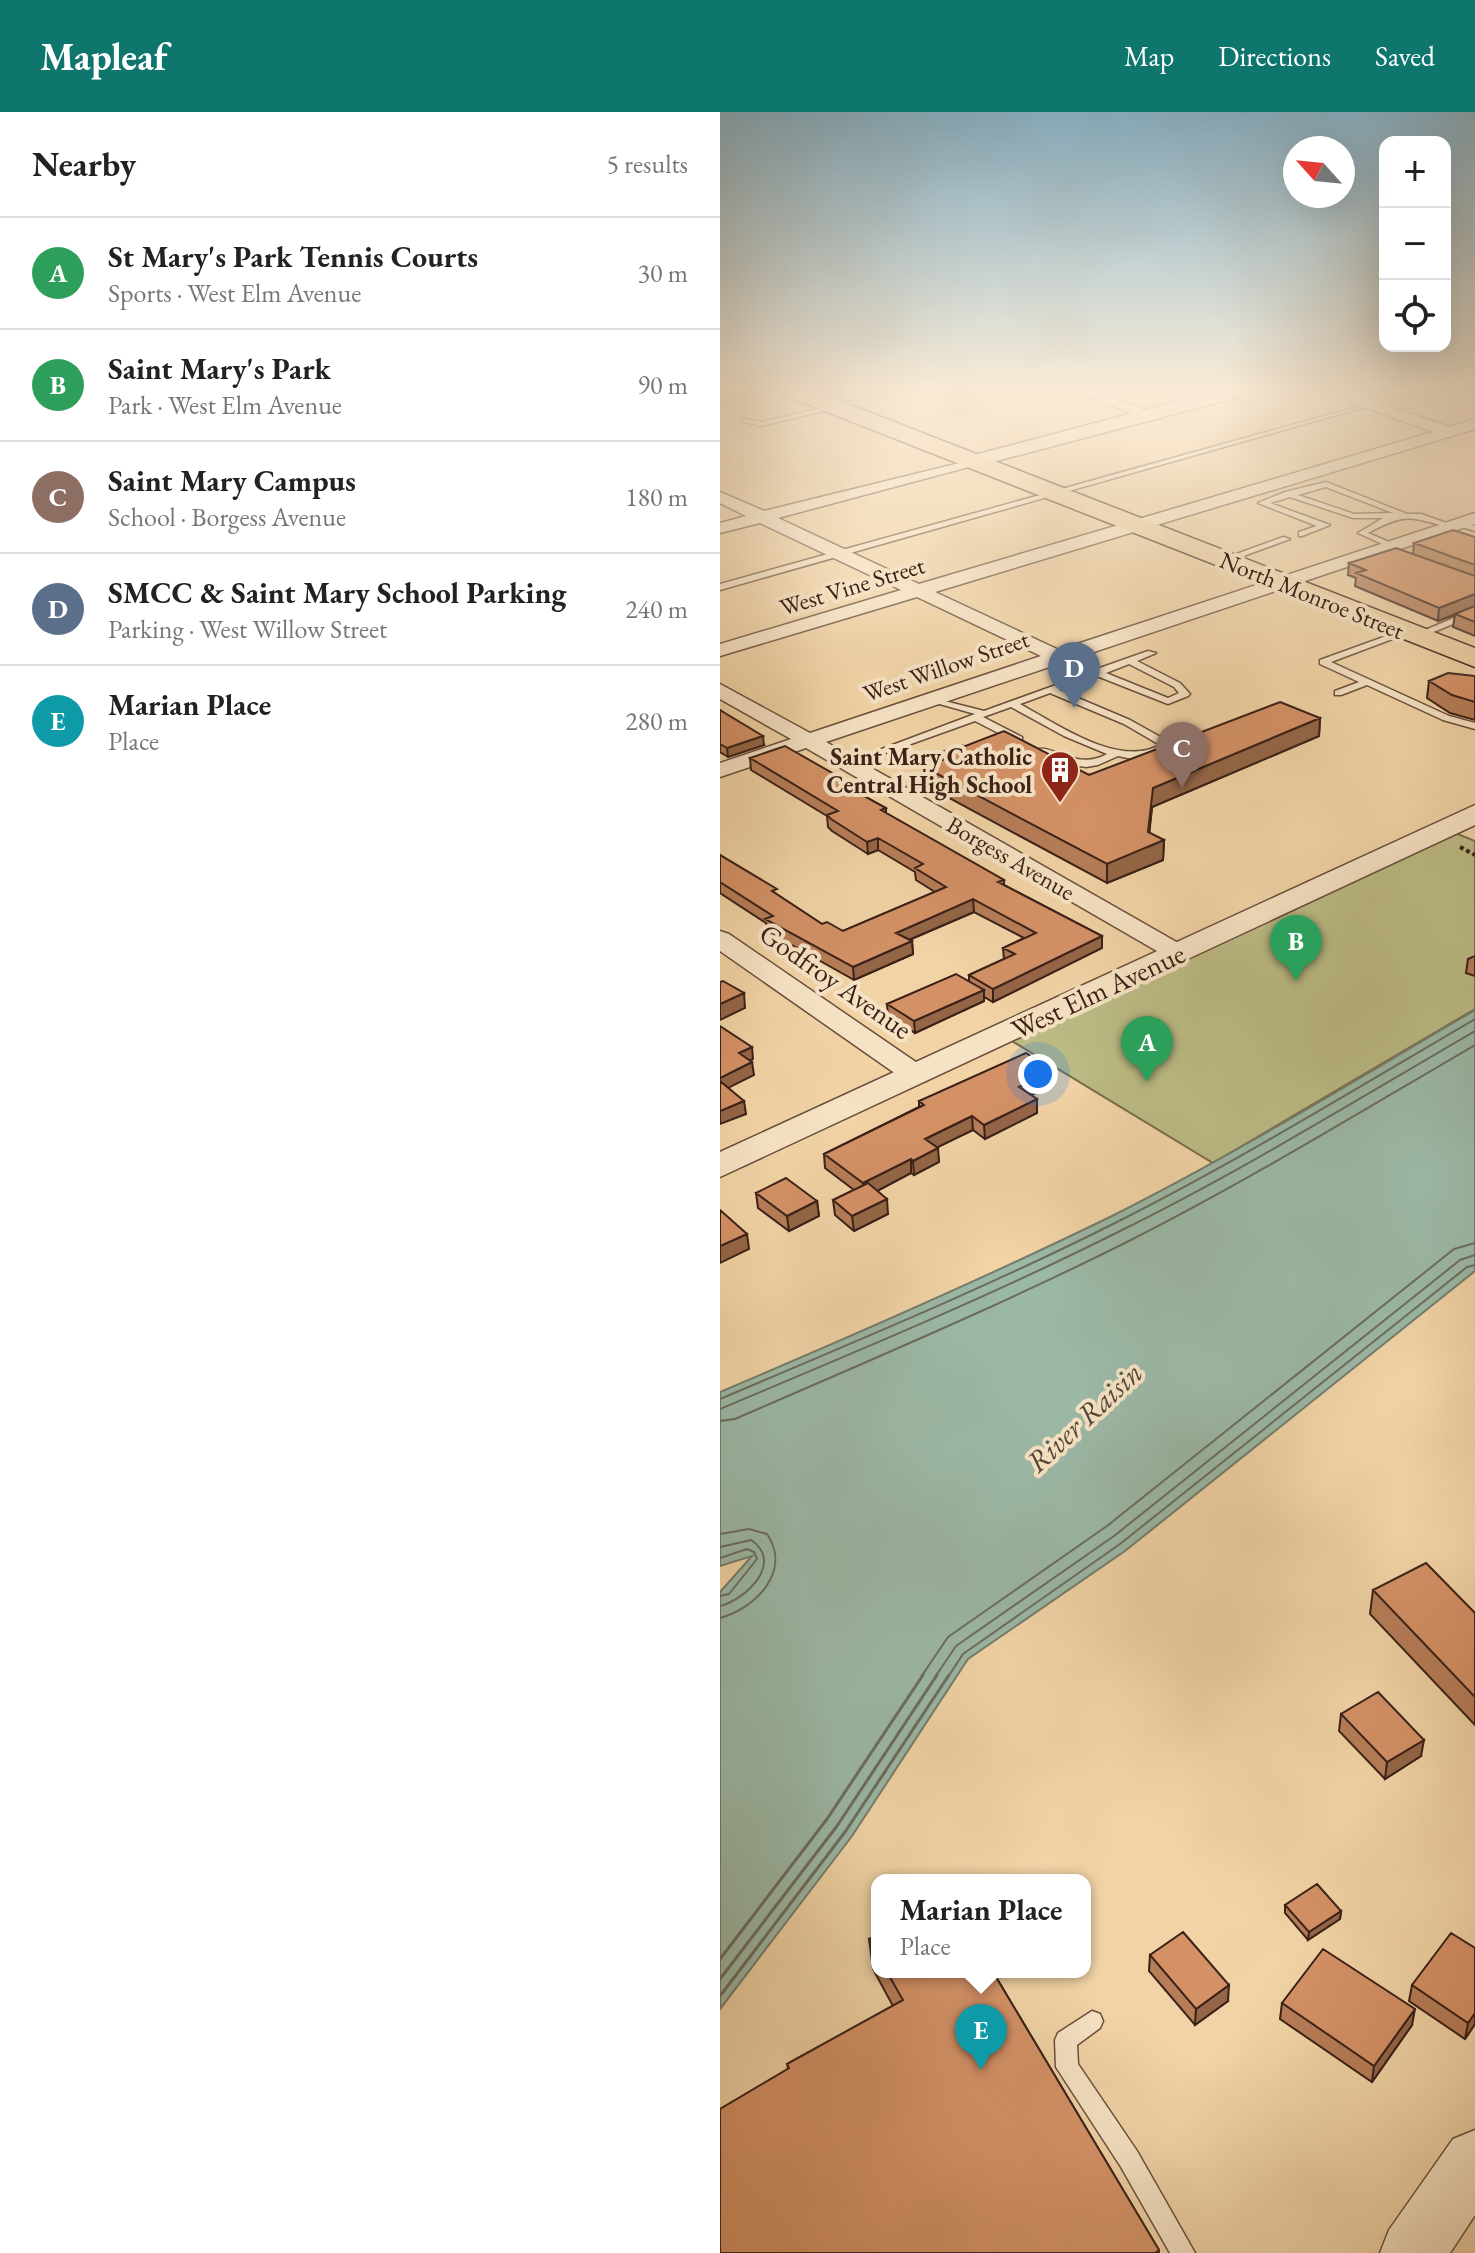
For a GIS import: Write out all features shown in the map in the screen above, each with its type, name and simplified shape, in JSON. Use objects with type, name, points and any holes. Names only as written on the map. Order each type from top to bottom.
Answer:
[{"type":"main road","name":"North Monroe Street","points":[[1047,490],[1475,658]]},
{"type":"street","points":[[720,528],[865,490]]},
{"type":"street","name":"West Vine Street","points":[[720,650],[1252,490]]},
{"type":"street","points":[[720,497],[1058,657]]},
{"type":"street","name":"West Willow Street","points":[[720,770],[1280,582],[1391,551],[1465,524]]},
{"type":"street","name":"Borgess Avenue","points":[[720,690],[1178,953]]},
{"type":"street","name":"West Elm Avenue","points":[[720,1166],[1475,814]]},
{"type":"street","name":"Godfroy Avenue","points":[[720,939],[916,1075]]},
{"type":"street","points":[[1412,2253],[1475,2161]]},
{"type":"lane","points":[[720,587],[1071,490]]},
{"type":"lane","points":[[1276,490],[1353,516]]},
{"type":"lane","points":[[1307,490],[1262,503],[1325,526]]},
{"type":"lane","points":[[1340,490],[1400,515]]},
{"type":"lane","points":[[1391,551],[1362,533],[1400,515]]},
{"type":"lane","points":[[1302,534],[1353,516],[1400,515],[1465,524]]},
{"type":"lane","points":[[1224,560],[1286,539]]},
{"type":"lane","points":[[1475,612],[1323,662],[1446,718],[1475,726]]},
{"type":"lane","points":[[847,764],[1151,653]]},
{"type":"lane","points":[[1058,657],[1168,701],[1185,694],[1177,685],[1130,661]]},
{"type":"lane","points":[[1338,693],[1367,682]]},
{"type":"lane","points":[[1012,704],[1114,754],[1146,755],[1167,745],[1127,722],[1051,690]]},
{"type":"lane","points":[[932,699],[980,716],[1005,733],[1081,767],[1095,765],[1114,754]]},
{"type":"lane","points":[[991,738],[1005,733]]},
{"type":"lane","points":[[889,749],[919,763],[977,743]]},
{"type":"lane","points":[[1092,2021],[1066,2040],[1067,2067],[1129,2159],[1183,2253]]},
{"type":"green space","points":[[1443,828],[1475,841],[1475,1009],[1213,1163],[1002,1035]]},
{"type":"water","name":"River Raisin","points":[[1475,1010],[1475,1271],[1125,1551],[968,1659],[852,1836],[720,2009],[720,1592],[752,1556],[720,1566],[720,1392],[917,1307],[1112,1216],[1250,1142]]},
{"type":"building","points":[[1453,530],[1475,537],[1475,565],[1414,543]]},
{"type":"building","points":[[1396,548],[1475,576],[1475,594],[1439,608],[1356,573],[1366,570],[1349,563]]},
{"type":"building","points":[[1475,606],[1475,622],[1455,614]]},
{"type":"building","points":[[1448,673],[1475,676],[1475,702],[1452,695],[1429,681]]},
{"type":"building","name":"Saint Mary Catholic Central High School","points":[[1280,702],[1320,718],[1153,788],[1148,832],[1164,840],[1107,864],[924,767],[953,756],[947,753],[1004,731],[1089,775]]},
{"type":"building","points":[[720,710],[763,736],[727,748],[720,744]]},
{"type":"building","points":[[785,746],[841,778],[835,780],[886,808],[881,810],[1004,880],[998,882],[1102,936],[993,989],[969,975],[1015,954],[1003,948],[1036,933],[973,899],[896,933],[912,941],[853,967],[765,919],[773,916],[720,882],[720,855],[777,889],[772,891],[822,924],[827,922],[843,931],[946,887],[915,868],[923,864],[878,838],[867,842],[827,815],[838,811],[750,758]]},
{"type":"building","points":[[956,974],[984,990],[914,1021],[887,1004]]},
{"type":"building","points":[[720,982],[744,993],[720,1004]]},
{"type":"building","points":[[720,1026],[752,1047],[739,1053],[752,1062],[720,1078]]},
{"type":"building","points":[[1026,1053],[1053,1071],[1019,1087],[1037,1099],[984,1125],[972,1116],[925,1139],[938,1148],[913,1161],[911,1159],[863,1183],[824,1154],[924,1105],[919,1101]]},
{"type":"building","points":[[720,1081],[744,1101],[720,1111]]},
{"type":"building","points":[[786,1178],[817,1201],[787,1216],[756,1193]]},
{"type":"building","points":[[868,1183],[887,1199],[852,1216],[833,1200]]},
{"type":"building","points":[[720,1210],[747,1234],[720,1246]]},
{"type":"building","points":[[1426,1563],[1475,1613],[1475,1697],[1373,1590]]},
{"type":"building","points":[[1378,1692],[1424,1740],[1387,1762],[1341,1714]]},
{"type":"building","points":[[1317,1884],[1341,1911],[1309,1932],[1285,1905]]},
{"type":"building","points":[[1183,1932],[1229,1985],[1196,2009],[1150,1955]]},
{"type":"building","points":[[1451,1933],[1475,1948],[1475,2013],[1468,2023],[1412,1985]]},
{"type":"building","points":[[1323,1949],[1415,2009],[1374,2066],[1282,2003]]},
{"type":"building","points":[[890,1978],[997,1978],[1159,2250],[1155,2253],[720,2253],[720,2109],[789,2068],[787,2064],[903,2000]]},
{"type":"place","name":"SMCC & Saint Mary School Parking","points":[[1074,708]]},
{"type":"place","name":"Saint Mary Campus","points":[[1182,788]]},
{"type":"place","name":"Saint Mary Catholic Central High School","points":[[1060,804]]},
{"type":"place","name":"Saint Mary's Park","points":[[1296,981]]},
{"type":"place","name":"St Mary's Park Tennis Courts","points":[[1147,1082]]},
{"type":"place","name":"Marian Place","points":[[981,2070]]}]
